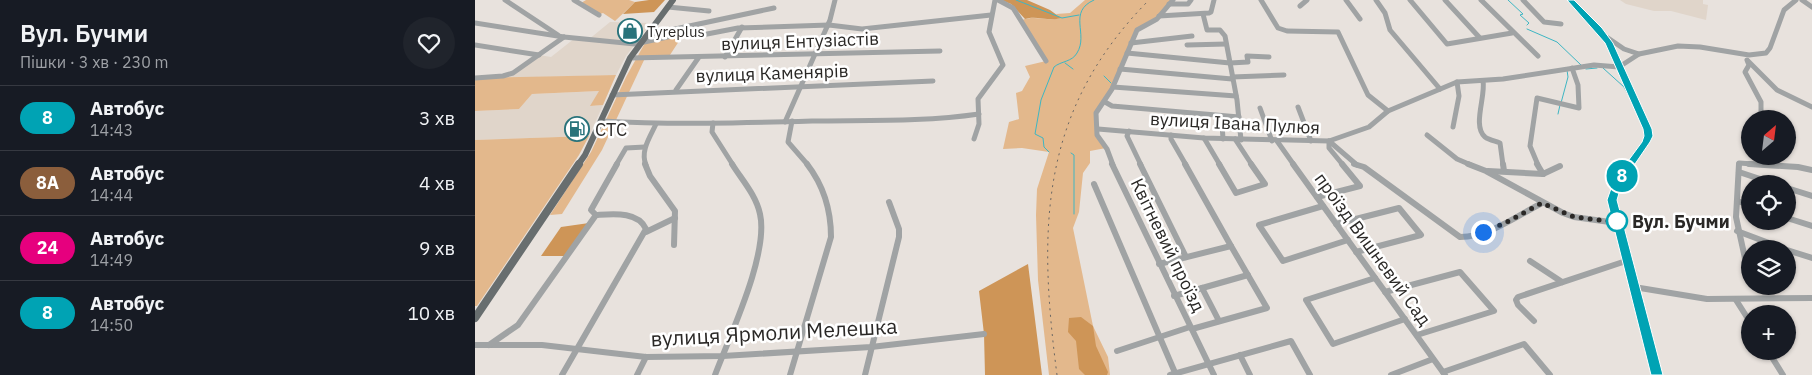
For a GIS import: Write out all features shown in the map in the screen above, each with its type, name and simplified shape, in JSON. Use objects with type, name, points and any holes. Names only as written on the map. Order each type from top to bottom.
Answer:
[{"type":"main road","points":[[475,318],[585,155],[630,58],[673,0]]},
{"type":"street","points":[[505,0],[562,36]]},
{"type":"street","points":[[574,0],[599,14]]},
{"type":"street","points":[[790,375],[831,243],[831,232],[829,209],[822,186],[806,162],[788,142],[788,121],[814,54],[829,26],[836,6],[835,0]]},
{"type":"street","points":[[974,140],[979,124],[979,97],[1003,65],[989,32],[991,15],[997,0],[1013,8],[1046,61]]},
{"type":"street","points":[[1098,129],[1095,117],[1113,87],[1137,30],[1159,16],[1171,2],[1188,4],[1191,0]]},
{"type":"street","points":[[1159,16],[1211,12],[1214,0]]},
{"type":"street","points":[[1261,0],[1261,3],[1279,29],[1287,31],[1334,31],[1339,34],[1368,95],[1388,111]]},
{"type":"street","points":[[1300,6],[1307,0]]},
{"type":"street","points":[[1346,0],[1360,19]]},
{"type":"street","points":[[1376,0],[1385,13],[1390,30],[1440,89]]},
{"type":"street","points":[[1410,0],[1447,44],[1512,33]]},
{"type":"street","points":[[1445,0],[1479,38]]},
{"type":"street","points":[[1481,0],[1512,33],[1538,56]]},
{"type":"street","points":[[1523,0],[1544,22],[1561,24]]},
{"type":"street","points":[[1571,0],[1609,43],[1643,117],[1648,136],[1646,142],[1618,182],[1612,200],[1657,375]]},
{"type":"street","points":[[1619,67],[1639,54],[1664,48],[1689,46],[1744,54],[1756,55],[1766,53],[1770,48],[1784,10],[1797,0]]},
{"type":"street","points":[[1802,0],[1812,7]]},
{"type":"street","points":[[668,7],[709,11]]},
{"type":"street","points":[[647,34],[774,8]]},
{"type":"street","points":[[1203,14],[1205,28],[1223,31],[1236,96],[1239,118],[1238,139],[1265,184],[1236,193],[1204,138]]},
{"type":"street","points":[[475,23],[562,36],[640,44],[672,36],[707,34],[742,28],[829,26],[862,29],[991,15]]},
{"type":"street","points":[[725,57],[742,28]]},
{"type":"street","points":[[1601,32],[1616,44],[1639,54]]},
{"type":"street","points":[[475,78],[509,75],[539,55],[562,36]]},
{"type":"street","points":[[1131,43],[1192,36]]},
{"type":"street","points":[[1187,45],[1226,44]]},
{"type":"street","points":[[475,45],[539,55]]},
{"type":"street","name":"вулиця Ентузіастів","points":[[630,58],[940,51]]},
{"type":"street","points":[[1127,53],[1230,63],[1248,62],[1247,56],[1269,57]]},
{"type":"street","points":[[1744,54],[1748,61],[1777,90],[1812,107]]},
{"type":"street","points":[[676,90],[699,57]]},
{"type":"street","points":[[1748,61],[1746,75],[1761,102],[1761,110]]},
{"type":"street","name":"вулиця Івана Пулюя","points":[[1098,129],[1223,139],[1329,141],[1369,127],[1388,111],[1457,82],[1483,81],[1594,65],[1619,67]]},
{"type":"street","points":[[1543,174],[1532,154],[1530,146],[1537,98],[1579,108],[1578,85],[1572,68]]},
{"type":"street","points":[[1120,69],[1232,78],[1284,75]]},
{"type":"street","name":"вулиця Каменярів","points":[[612,94],[933,81]]},
{"type":"street","points":[[1483,81],[1485,91],[1481,104],[1480,119],[1483,134],[1488,139],[1500,143],[1504,171]]},
{"type":"street","points":[[1453,127],[1459,96],[1457,82]]},
{"type":"street","points":[[1113,87],[1236,96]]},
{"type":"street","points":[[1105,102],[1111,106],[1239,118]]},
{"type":"street","points":[[1298,107],[1311,141]]},
{"type":"street","name":"проїзд Вишневий Сад","points":[[1260,108],[1274,141],[1317,197],[1444,373]]},
{"type":"street","points":[[602,121],[656,124],[888,120],[949,118],[979,114]]},
{"type":"street","points":[[713,123],[712,132],[756,201],[761,222],[759,258],[715,375]]},
{"type":"street","points":[[656,124],[645,146],[644,157],[646,168],[675,211],[674,245]]},
{"type":"street","points":[[1222,124],[1223,139]]},
{"type":"street","name":"Квітневий проїзд","points":[[1098,129],[1097,136],[1107,149],[1114,168],[1174,296],[1213,375]]},
{"type":"street","points":[[1129,131],[1127,136],[1186,257]]},
{"type":"street","points":[[1117,351],[1191,328],[1267,308],[1171,139],[1171,135]]},
{"type":"street","points":[[1427,135],[1457,159],[1486,171],[1542,203],[1574,217],[1617,222]]},
{"type":"street","points":[[1329,141],[1354,164],[1364,167],[1460,237],[1471,238],[1505,223],[1542,203]]},
{"type":"street","points":[[1317,197],[1360,186],[1329,148],[1329,141]]},
{"type":"street","points":[[595,214],[591,210],[626,148],[645,146]]},
{"type":"street","points":[[1741,163],[1739,163],[1736,217],[1741,245]]},
{"type":"street","points":[[1770,165],[1812,170]]},
{"type":"street","points":[[1486,171],[1543,174],[1560,166]]},
{"type":"street","points":[[1739,172],[1748,175]]},
{"type":"street","points":[[1094,184],[1174,374],[1291,341],[1310,375]]},
{"type":"street","points":[[1796,191],[1812,196]]},
{"type":"street","points":[[1737,201],[1741,202]]},
{"type":"street","points":[[865,375],[899,237],[899,229],[889,202]]},
{"type":"street","points":[[1323,206],[1259,225],[1283,262],[1348,240]]},
{"type":"street","points":[[1336,224],[1399,208],[1421,235],[1357,252]]},
{"type":"street","points":[[595,214],[624,213],[644,224],[646,232]]},
{"type":"street","points":[[489,345],[518,325],[595,214]]},
{"type":"street","points":[[562,375],[619,275],[646,232],[675,218]]},
{"type":"street","points":[[1796,221],[1812,226]]},
{"type":"street","points":[[1737,231],[1762,240]]},
{"type":"street","points":[[1159,264],[1231,246]]},
{"type":"street","points":[[1796,252],[1812,258]]},
{"type":"street","points":[[1530,260],[1562,282]]},
{"type":"street","points":[[1534,321],[1518,305],[1516,300],[1518,297],[1623,262],[1628,263]]},
{"type":"street","points":[[1385,292],[1460,272],[1494,311],[1417,336]]},
{"type":"street","points":[[1174,296],[1248,275]]},
{"type":"street","points":[[1375,278],[1306,300],[1333,344],[1405,319]]},
{"type":"street","points":[[1634,287],[1699,298],[1736,300],[1812,298]]},
{"type":"street","points":[[1202,288],[1219,321]]},
{"type":"street","points":[[1736,300],[1741,308]]},
{"type":"street","name":"вулиця Ярмоли Мелешка","points":[[475,345],[542,344],[646,357],[723,356],[871,347],[984,334]]},
{"type":"street","points":[[1444,373],[1523,344],[1550,375]]},
{"type":"street","points":[[1240,355],[1250,375]]},
{"type":"street","points":[[637,375],[646,357]]},
{"type":"street","points":[[1391,375],[1433,358]]},
{"type":"street","points":[[1774,360],[1783,375]]},
{"type":"shaded area","points":[[586,0],[629,0],[635,2],[615,21],[581,3]]},
{"type":"shaded area","points":[[665,0],[654,12],[623,14],[635,2]]},
{"type":"shaded area","points":[[1001,0],[1027,0],[1050,10],[1061,18],[1025,19],[1011,4]]},
{"type":"shaded area","points":[[1085,0],[1173,0],[1160,16],[1141,26],[1112,89],[1096,113],[1097,135],[1106,148],[1090,151],[1090,163],[1083,173],[1079,212],[1073,228],[1093,326],[1108,357],[1110,375],[1049,375],[1038,280],[1036,215],[1037,189],[1049,152],[1022,148],[1003,149],[1009,122],[1019,119],[1016,93],[1022,91],[1030,77],[1025,66],[1046,61],[1022,20],[1060,18],[1056,14],[1070,13]]},
{"type":"shaded area","points":[[1620,0],[1703,0],[1703,4],[1708,5],[1706,20],[1671,11],[1654,11],[1626,4]]},
{"type":"shaded area","points":[[610,22],[651,23],[626,56],[616,75],[501,78],[539,55],[551,57],[575,38],[588,40]]},
{"type":"shaded area","points":[[683,35],[668,58],[645,58],[602,150],[562,214],[550,215],[591,152],[626,77],[645,43]]},
{"type":"shaded area","points":[[616,75],[603,105],[590,106],[599,91],[532,94],[519,109],[475,111],[475,78]]},
{"type":"shaded area","points":[[600,91],[591,106],[603,105],[589,136],[475,140],[475,111],[519,109],[532,94]]},
{"type":"shaded area","points":[[589,136],[579,155],[477,306],[475,306],[475,140]]},
{"type":"shaded area","points":[[589,223],[566,256],[541,256],[561,227]]},
{"type":"shaded area","points":[[1028,264],[1042,375],[985,375],[984,334],[979,291]]},
{"type":"shaded area","points":[[1081,317],[1093,326],[1096,346],[1108,372],[1107,375],[1085,375],[1079,369],[1076,341],[1068,332],[1069,318]]},
{"type":"waterway","points":[[1016,0],[1062,18],[1079,15]]},
{"type":"waterway","points":[[1049,152],[1044,147],[1043,138],[1035,134],[1041,100],[1054,67],[1072,58],[1077,53],[1081,38],[1080,17],[1086,5],[1094,0]]},
{"type":"waterway","points":[[1508,0],[1523,14],[1520,15],[1529,23],[1527,25]]},
{"type":"waterway","points":[[1527,29],[1557,42],[1581,65]]},
{"type":"waterway","points":[[1065,63],[1073,69]]},
{"type":"waterway","points":[[1586,69],[1597,68]]},
{"type":"waterway","points":[[1603,68],[1624,87],[1636,109]]},
{"type":"waterway","points":[[1561,103],[1568,77],[1567,70]]},
{"type":"waterway","points":[[1104,76],[1111,83]]},
{"type":"waterway","points":[[1558,114],[1560,105]]},
{"type":"waterway","points":[[1071,153],[1074,155],[1074,214]]},
{"type":"railway","points":[[1057,375],[1048,270],[1049,221],[1055,174],[1067,129],[1086,85],[1113,42],[1149,0]]},
{"type":"bus line","name":"8","points":[[1571,0],[1609,43],[1647,129],[1648,136],[1646,142],[1618,182],[1612,200],[1657,375]]},
{"type":"place","name":"Tyreplus","points":[[630,31]]},
{"type":"place","name":"СТС","points":[[577,129]]},
{"type":"place","name":"Вул. Бучми","points":[[1617,221]]},
{"type":"route","points":[[1483,232],[1505,223],[1542,203],[1574,217],[1617,221]]}]
